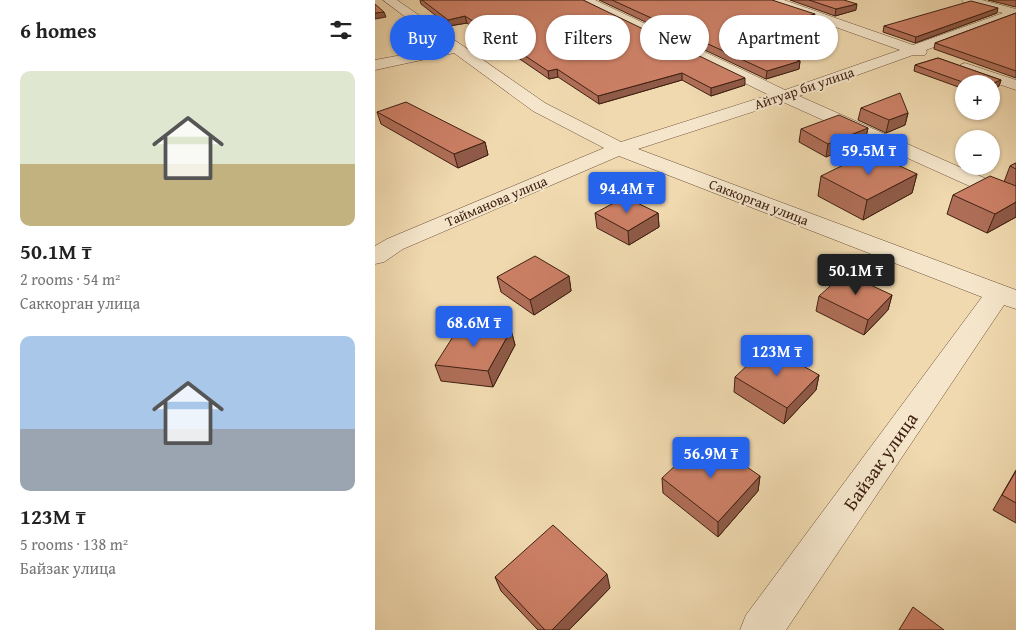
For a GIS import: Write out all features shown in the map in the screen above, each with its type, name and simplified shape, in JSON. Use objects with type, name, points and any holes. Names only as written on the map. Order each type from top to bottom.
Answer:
[{"type":"street","points":[[585,0],[784,96],[1016,200]]},
{"type":"street","points":[[772,0],[932,56]]},
{"type":"street","points":[[968,0],[1016,13]]},
{"type":"street","name":"Саккорган улица","points":[[386,4],[403,15]]},
{"type":"street","name":"Айтуар би улица","points":[[619,149],[784,96],[1016,13]]},
{"type":"street","name":"Саккорган улица","points":[[455,49],[539,107],[619,149],[1007,296]]},
{"type":"street","points":[[375,65],[400,60]]},
{"type":"street","points":[[951,63],[1016,85]]},
{"type":"street","name":"Тайманова улица","points":[[375,257],[395,244],[619,149]]},
{"type":"street","name":"Байзак улица","points":[[761,630],[1007,296]]},
{"type":"building","points":[[422,0],[583,0],[614,15],[546,15],[546,60],[630,60],[630,23],[640,27],[640,60],[708,60],[745,78],[711,88],[682,73],[598,96],[557,69],[548,71],[531,60],[536,60],[536,15],[465,15],[455,18],[455,15],[442,15]]},
{"type":"building","points":[[612,0],[772,0],[815,14],[719,15],[719,49],[709,44],[709,15],[645,15]]},
{"type":"building","points":[[809,0],[844,0],[857,4],[836,9]]},
{"type":"building","points":[[971,1],[998,8],[916,37],[884,26]]},
{"type":"building","points":[[375,4],[384,12],[375,13]]},
{"type":"building","points":[[1016,13],[1016,71],[935,43]]},
{"type":"building","points":[[938,58],[987,75],[955,75],[955,79],[915,65]]},
{"type":"building","points":[[743,60],[800,61],[767,71]]},
{"type":"building","points":[[900,93],[908,113],[889,120],[861,108]]},
{"type":"building","points":[[406,102],[485,142],[454,154],[377,112]]},
{"type":"building","points":[[839,115],[868,128],[828,144],[801,129]]},
{"type":"building","points":[[870,152],[917,174],[867,200],[821,176]]},
{"type":"building","points":[[1016,163],[1016,169],[1010,166]]},
{"type":"building","points":[[990,176],[1016,186],[1016,202],[995,214],[953,195]]},
{"type":"building","points":[[625,197],[658,213],[628,231],[595,213]]},
{"type":"building","points":[[535,256],[569,276],[530,300],[497,277]]},
{"type":"building","points":[[845,273],[892,295],[868,320],[819,296]]},
{"type":"building","points":[[461,324],[511,330],[488,371],[435,365]]},
{"type":"building","points":[[768,346],[819,375],[787,408],[735,377]]},
{"type":"building","points":[[705,438],[760,476],[718,522],[662,478]]},
{"type":"building","points":[[1016,471],[1016,503],[1002,495]]},
{"type":"building","points":[[553,525],[607,574],[552,630],[545,630],[495,577]]},
{"type":"building","points":[[913,607],[944,630],[899,630]]}]
